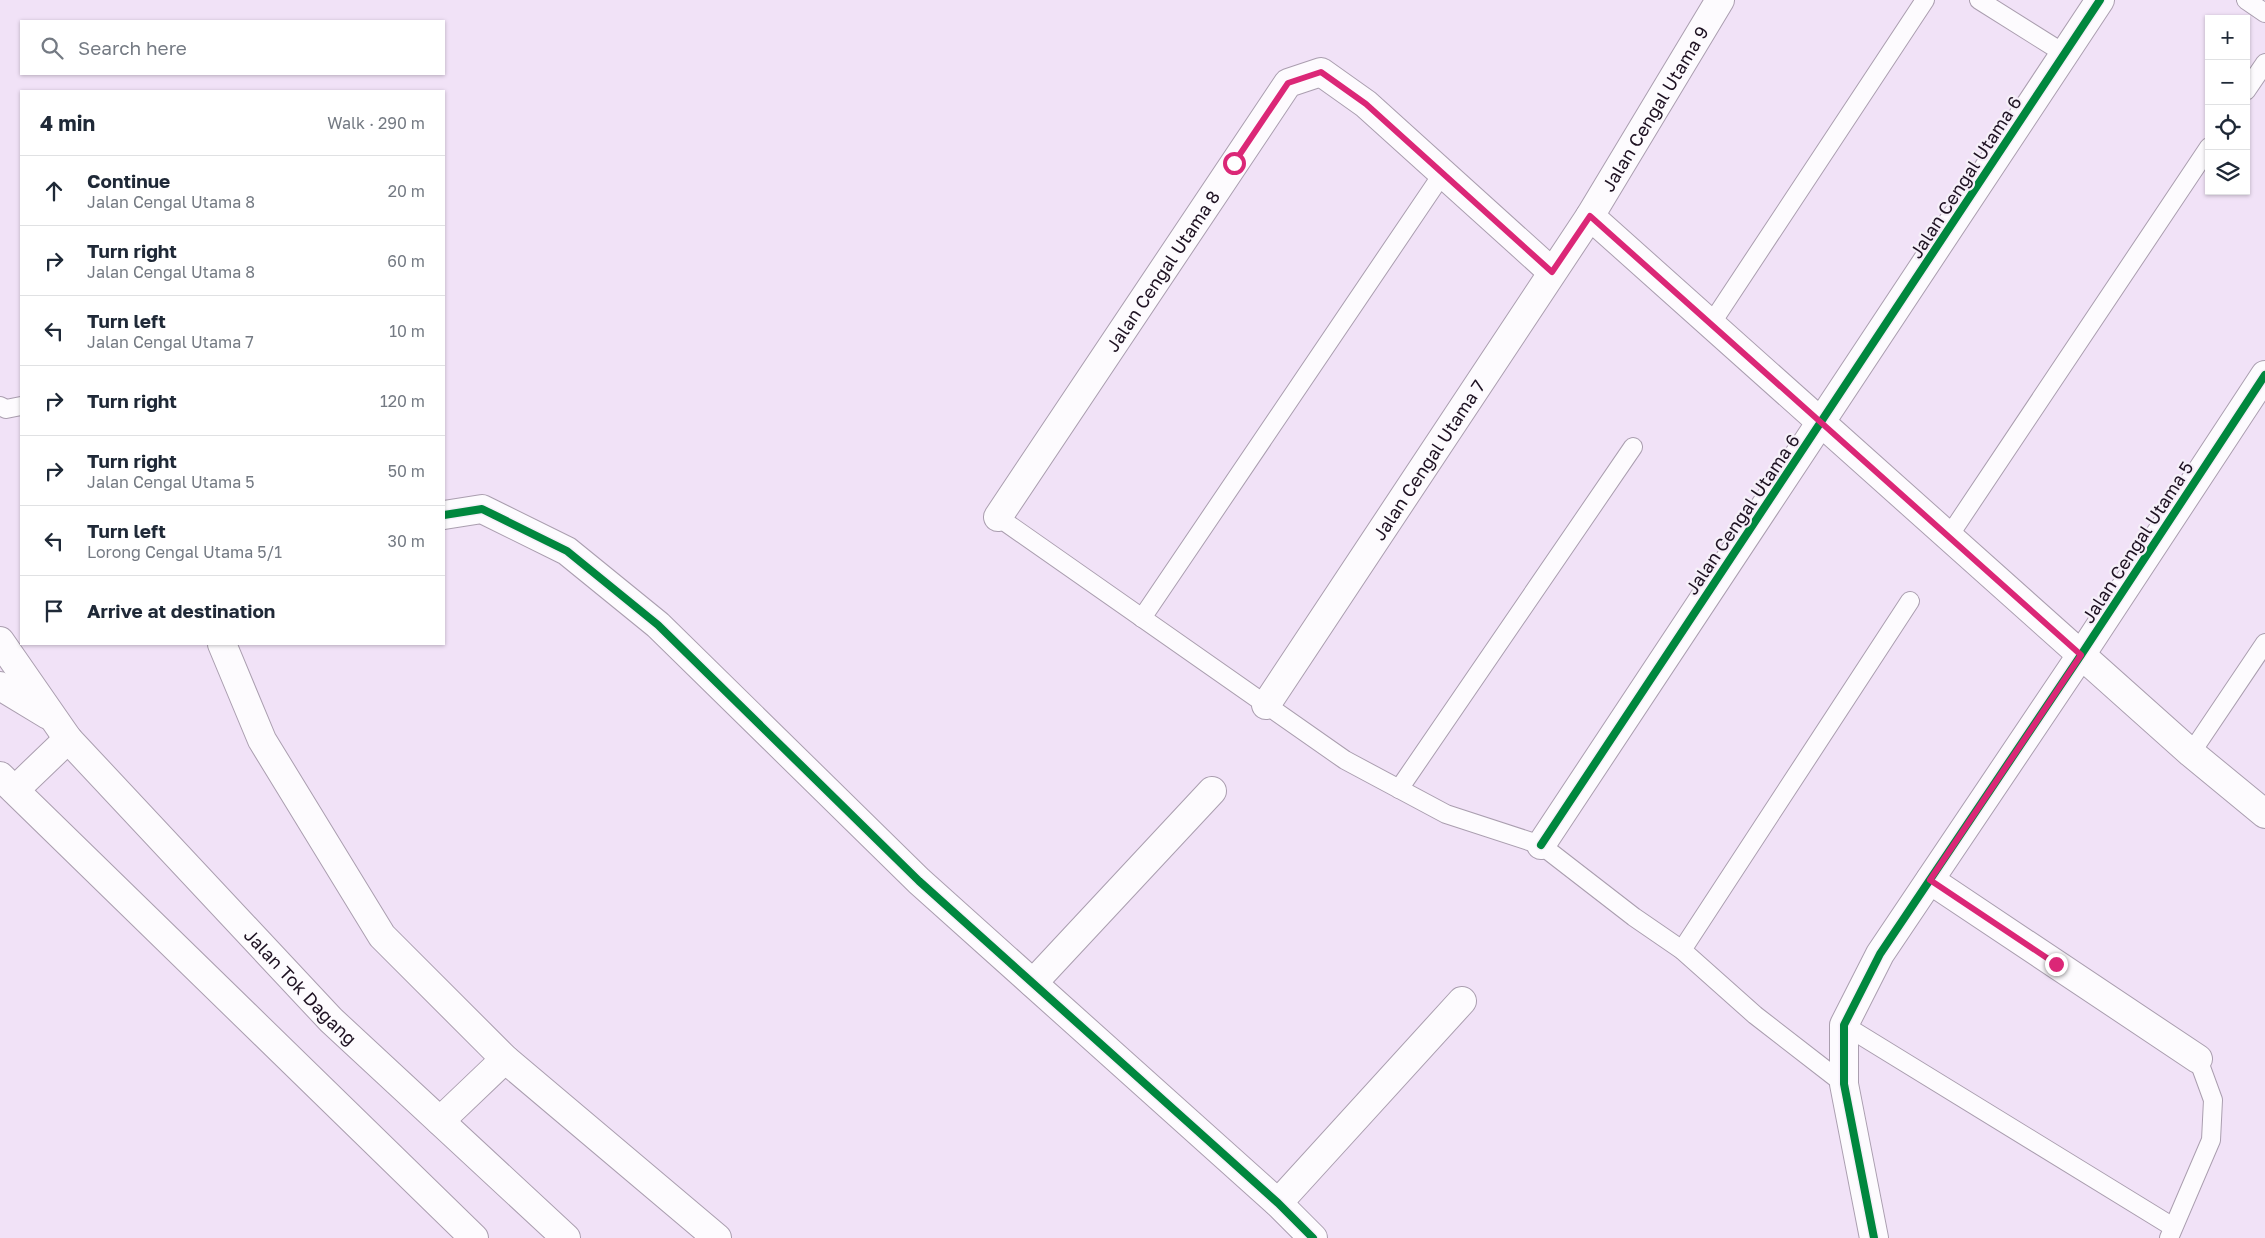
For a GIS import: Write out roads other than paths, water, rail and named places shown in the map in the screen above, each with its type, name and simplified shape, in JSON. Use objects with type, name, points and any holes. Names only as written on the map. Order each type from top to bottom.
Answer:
[{"type":"street","name":"Jalan Cengal Utama 9","points":[[1590,216],[1720,0]]},
{"type":"street","name":"Jalan Cengal Utama 6","points":[[1541,845],[2100,0]]},
{"type":"street","name":"Jalan Cengal Utama 8","points":[[998,517],[1288,83],[1321,72],[1366,104],[1552,272]]},
{"type":"street","name":"Jalan Cengal Utama 7","points":[[1266,705],[1590,216]]},
{"type":"street","points":[[1590,216],[2081,655],[2192,753],[2265,814]]},
{"type":"street","name":"Jalan Cengal Utama 5","points":[[1874,1238],[1844,1084],[1844,1025],[1880,954],[2081,655],[2265,375]]},
{"type":"street","points":[[445,515],[482,509],[567,551],[658,625],[919,882],[1278,1203],[1313,1238]]},
{"type":"street","name":"Jalan Tok Dagang","points":[[0,641],[68,739],[331,1020],[566,1238]]},
{"type":"street","points":[[222,645],[262,740],[382,936],[505,1059],[717,1238]]},
{"type":"street","name":"Jalan Tok Dagang","points":[[0,686],[52,717]]},
{"type":"street","points":[[68,739],[8,783],[474,1238]]},
{"type":"street","points":[[1033,983],[1212,791]]},
{"type":"street","points":[[1930,880],[2198,1059]]},
{"type":"street","points":[[1278,1203],[1462,1001]]},
{"type":"street","points":[[440,1121],[505,1059]]},
{"type":"lane","points":[[1711,324],[1925,0]]},
{"type":"lane","points":[[1979,0],[2065,54]]},
{"type":"lane","points":[[2246,0],[2265,13]]},
{"type":"lane","points":[[2250,85],[2265,63]]},
{"type":"lane","points":[[1949,536],[2207,150]]},
{"type":"lane","points":[[1142,618],[1443,173]]},
{"type":"lane","points":[[0,406],[6,409],[20,406]]},
{"type":"lane","points":[[1399,789],[1633,447]]},
{"type":"lane","points":[[998,517],[1346,760],[1446,814],[1541,845],[1634,917],[1682,950],[1755,1014],[1844,1084]]},
{"type":"lane","points":[[1682,950],[1910,601]]},
{"type":"lane","points":[[2192,753],[2265,643]]},
{"type":"lane","points":[[1844,1025],[2171,1233],[2211,1140],[2213,1100],[2198,1059]]}]
